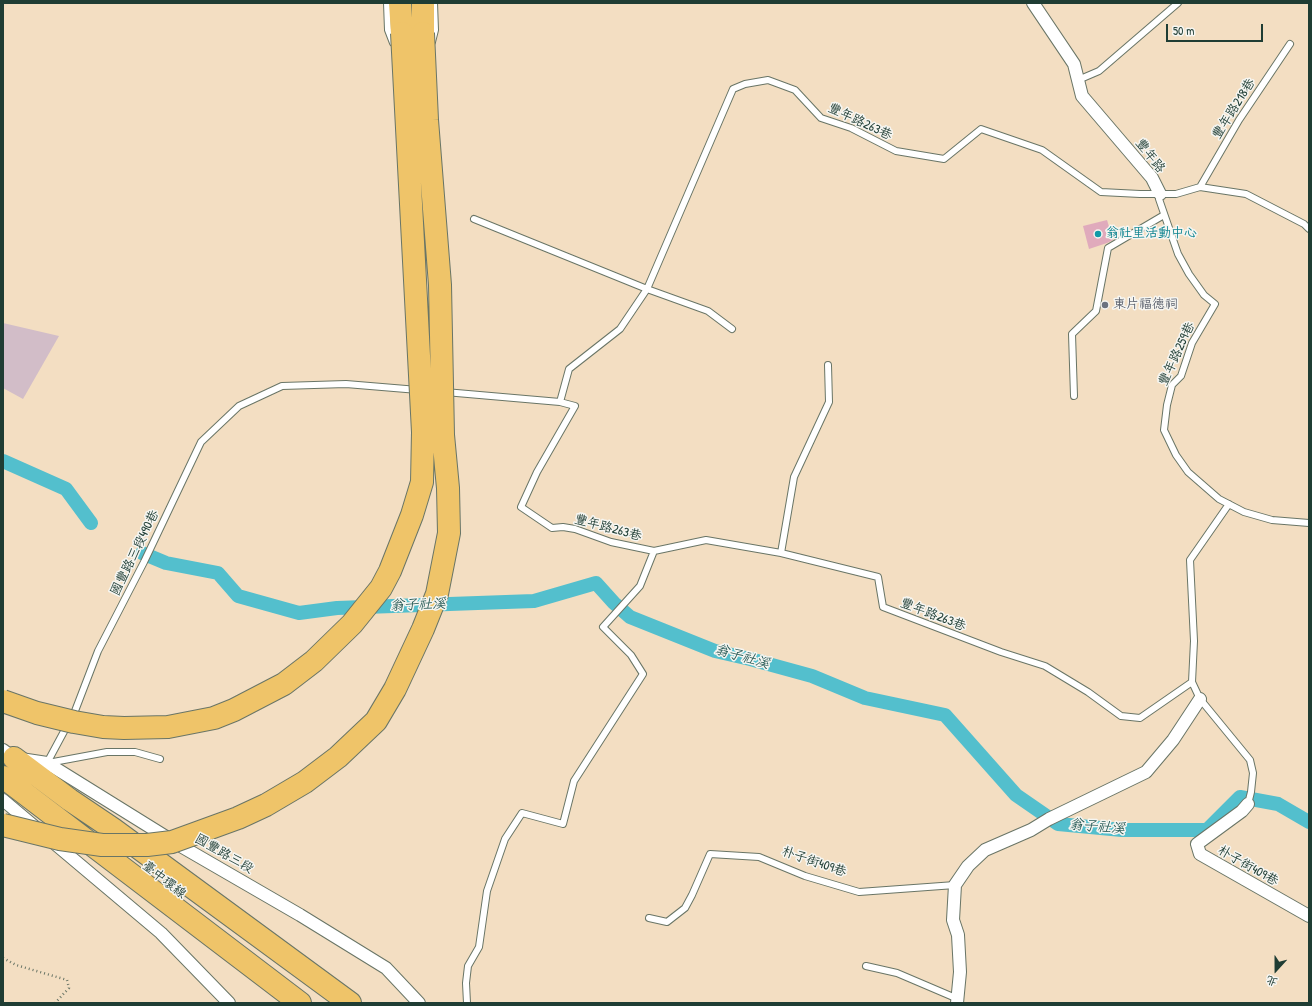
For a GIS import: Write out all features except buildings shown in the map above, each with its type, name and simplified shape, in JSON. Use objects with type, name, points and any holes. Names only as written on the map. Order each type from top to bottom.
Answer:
[{"type":"highway","points":[[3,701],[37,713],[74,722],[124,728],[168,727],[214,718],[234,710],[284,684],[314,661],[352,624],[381,588],[390,571],[412,515],[422,482],[422,432],[400,3]]},
{"type":"highway","points":[[5,810],[60,839],[102,845],[147,845],[172,842],[238,818],[266,805],[305,782],[338,757],[376,721],[395,688],[423,629],[437,594],[449,533],[448,488],[443,435],[440,285],[422,41],[423,3]]},
{"type":"highway","points":[[7,754],[113,829],[350,1003]]},
{"type":"highway","name":"臺中環線","points":[[7,754],[184,896],[326,1003]]},
{"type":"highway","points":[[3,778],[179,923],[280,1003]]},
{"type":"highway","name":"臺中環線","points":[[3,778],[300,1003]]},
{"type":"street","name":"豐年路","points":[[1033,3],[1074,64],[1082,96],[1152,178],[1160,194]]},
{"type":"street","points":[[958,1001],[960,972],[958,935],[953,920],[955,886],[968,866],[985,850],[1030,830],[1049,819],[1146,772],[1173,740],[1200,699]]},
{"type":"street","name":"國豐路三段","points":[[7,754],[47,763],[179,844],[300,915],[386,968],[419,1003]]},
{"type":"street","name":"朴子街409巷","points":[[1249,798],[1242,812],[1197,844],[1200,854],[1309,916]]},
{"type":"street","points":[[3,817],[5,810],[161,933],[229,1003]]},
{"type":"lane","points":[[387,3],[388,30],[393,43],[400,49],[412,52]]},
{"type":"lane","points":[[422,41],[427,48],[433,42],[435,30],[434,3]]},
{"type":"lane","points":[[1078,80],[1099,71],[1178,3]]},
{"type":"lane","name":"豐年路218巷","points":[[1200,187],[1239,120],[1290,44]]},
{"type":"lane","name":"豐年路263巷","points":[[560,402],[569,369],[620,329],[647,290],[733,89],[745,84],[768,80],[795,90],[821,118],[851,128],[896,151],[944,160],[981,129],[1042,150],[1102,192],[1160,194]]},
{"type":"lane","name":"豐年路","points":[[1160,194],[1176,194],[1200,187],[1246,194],[1304,224],[1309,229]]},
{"type":"lane","name":"豐年路259巷","points":[[1160,194],[1159,199],[1178,254],[1189,274],[1204,295],[1215,304],[1192,343],[1181,376],[1172,385],[1167,405],[1164,430],[1176,455],[1188,472],[1219,499],[1244,512],[1272,520],[1309,523]]},
{"type":"lane","points":[[1074,396],[1072,334],[1096,311],[1108,248],[1164,215]]},
{"type":"lane","points":[[474,219],[647,290],[708,310],[732,329]]},
{"type":"lane","points":[[781,553],[794,476],[830,402],[828,365]]},
{"type":"lane","name":"國豐路三段490巷","points":[[47,763],[75,710],[98,651],[144,562],[201,442],[239,406],[282,386],[346,384],[425,391]]},
{"type":"lane","name":"豐年路263巷","points":[[433,391],[560,402],[575,406],[537,472],[521,507],[552,528],[562,527],[575,529],[611,542],[654,551],[706,540],[781,553],[878,577],[883,608],[1001,652],[1045,666],[1088,692],[1121,716],[1140,718],[1192,682]]},
{"type":"lane","points":[[1192,682],[1194,641],[1190,560],[1229,504]]},
{"type":"lane","points":[[467,1003],[466,983],[468,966],[478,947],[487,891],[505,839],[522,813],[563,824],[574,781],[643,674],[631,655],[603,627],[640,586],[654,551]]},
{"type":"lane","name":"朴子街409巷","points":[[1192,682],[1200,699],[1250,760],[1253,773],[1249,798]]},
{"type":"lane","points":[[47,763],[107,752],[135,752],[160,759]]},
{"type":"lane","name":"朴子街409巷","points":[[649,918],[667,922],[685,908],[710,854],[759,857],[805,876],[859,892],[955,886]]},
{"type":"lane","points":[[866,966],[897,973],[958,1001]]},
{"type":"path","points":[[3,958],[16,965],[67,980],[69,988],[55,1003]]},
{"type":"shaded area","points":[[3,323],[59,336],[23,399],[3,388]]},
{"type":"waterway","name":"翁子社溪","points":[[3,461],[66,489],[91,523]]},
{"type":"waterway","name":"翁子社溪","points":[[142,553],[166,563],[218,573],[238,596],[299,613],[337,608],[534,601],[596,583],[614,603],[630,617],[715,651],[812,676],[865,698],[945,715],[1016,795],[1058,824],[1122,830],[1207,830],[1240,797],[1278,804],[1309,822]]},
{"type":"place","name":"翁社里活動中心","points":[[1098,234]]},
{"type":"place","name":"東片福德祠","points":[[1105,305]]}]
